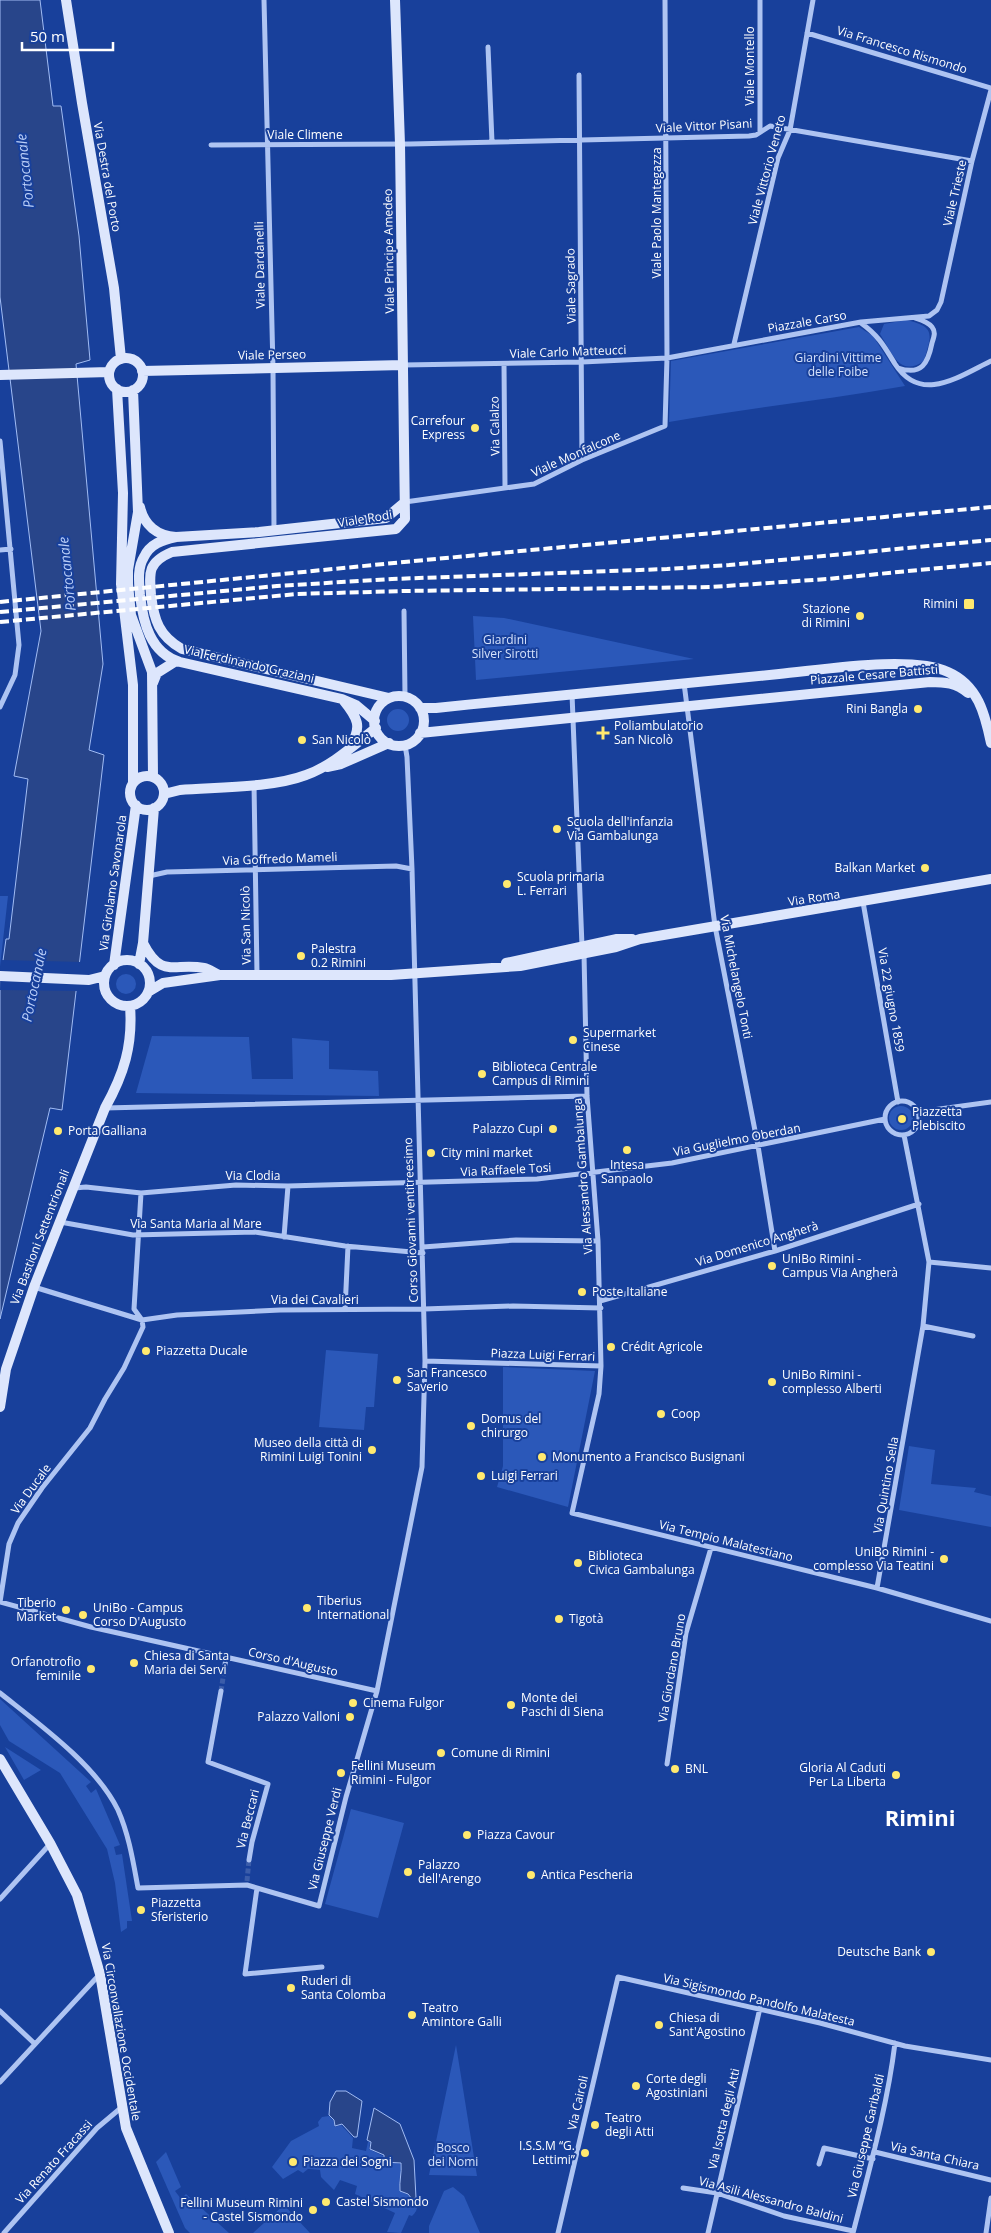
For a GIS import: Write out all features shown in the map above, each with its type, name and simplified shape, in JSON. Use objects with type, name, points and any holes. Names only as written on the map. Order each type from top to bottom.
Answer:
[{"type":"street","name":"Via Destra del Porto","points":[[66,0],[114,288],[121,358]]},
{"type":"street","name":"Viale Dardanelli","points":[[264,0],[274,530]]},
{"type":"street","name":"Viale Principe Amedeo","points":[[395,0],[400,144],[405,502]]},
{"type":"street","name":"Viale Paolo Mantegazza","points":[[665,0],[667,358],[665,426]]},
{"type":"street","name":"Viale Montello","points":[[760,0],[760,132]]},
{"type":"street","name":"Viale Vittorio Veneto","points":[[734,344],[778,158],[790,130],[813,0]]},
{"type":"street","name":"Via Francesco Rismondo","points":[[806,32],[991,89]]},
{"type":"street","points":[[488,47],[492,142]]},
{"type":"street","name":"Viale Sagrado","points":[[579,75],[582,460]]},
{"type":"street","name":"Viale Trieste","points":[[941,302],[972,161],[991,89]]},
{"type":"street","name":"Viale Vittor Pisani","points":[[400,144],[749,136],[770,126],[972,161]]},
{"type":"street","name":"Viale Climene","points":[[211,145],[400,144]]},
{"type":"street","name":"Piazzale Carso","points":[[734,344],[861,322],[910,316],[928,316],[937,310],[941,302]]},
{"type":"street","points":[[897,368],[907,371],[917,370],[928,361],[935,333],[932,326],[924,320],[910,316]]},
{"type":"street","points":[[876,333],[878,326],[883,320]]},
{"type":"street","points":[[861,322],[876,333],[897,368],[906,378],[916,384],[928,387],[962,376],[991,361]]},
{"type":"street","name":"Viale Carlo Matteucci","points":[[403,365],[582,362],[667,358],[734,344]]},
{"type":"street","points":[[121,358],[135,360],[142,371],[142,379],[133,390],[128,392],[117,389],[110,381],[109,372],[111,366],[121,358]]},
{"type":"street","name":"Via Calalzo","points":[[504,364],[506,487]]},
{"type":"street","name":"Viale Perseo","points":[[142,371],[403,365]]},
{"type":"street","points":[[3,376],[109,372]]},
{"type":"street","points":[[117,389],[125,584],[133,685],[133,783],[130,795],[136,805],[144,809],[154,808],[161,802],[164,794],[161,784],[153,777],[142,777],[133,783]]},
{"type":"street","points":[[133,390],[138,512],[125,584],[131,615],[149,662],[152,684],[153,777]]},
{"type":"street","name":"Viale Monfalcone","points":[[405,502],[534,484],[582,460],[665,426]]},
{"type":"street","points":[[0,441],[20,645],[15,675],[0,707]]},
{"type":"street","points":[[138,498],[142,512],[150,527],[163,536],[176,537]]},
{"type":"street","name":"Viale Rodi","points":[[176,537],[274,530],[386,518],[405,502]]},
{"type":"street","name":"Viale Rodi","points":[[164,556],[172,552],[396,529],[405,519],[405,502]]},
{"type":"street","name":"Via Ferdinando Graziani","points":[[176,537],[161,541],[148,550],[141,564],[139,582],[142,614],[146,629],[160,649],[176,661],[342,699],[356,705],[375,725]]},
{"type":"street","points":[[0,550],[11,549]]},
{"type":"street","name":"Via Ferdinando Graziani","points":[[164,556],[156,560],[150,573],[153,613],[158,628],[173,644],[182,649],[389,698]]},
{"type":"street","points":[[404,611],[405,696]]},
{"type":"street","points":[[152,684],[157,673],[176,661]]},
{"type":"street","name":"Piazzale Cesare Battisti","points":[[420,708],[881,665],[912,665],[941,669],[965,682],[976,694],[981,706]]},
{"type":"street","name":"Piazzale Cesare Battisti","points":[[420,733],[686,705],[944,682],[959,686],[981,706]]},
{"type":"street","points":[[684,683],[686,705]]},
{"type":"street","points":[[572,694],[574,717]]},
{"type":"street","points":[[405,696],[420,708],[424,720],[420,733],[405,745],[389,743],[382,739],[375,725],[377,709],[389,698],[405,696]]},
{"type":"street","points":[[342,699],[354,713],[358,724],[357,736],[346,752]]},
{"type":"street","name":"Via Michelangelo Tonti","points":[[686,705],[715,926],[758,1146],[775,1251]]},
{"type":"street","points":[[981,706],[987,720],[991,743]]},
{"type":"street","name":"Via Alessandro Gambalunga","points":[[574,717],[587,1096],[598,1241],[601,1366]]},
{"type":"street","points":[[164,794],[180,790],[282,782],[305,775],[321,768],[346,752],[375,725]]},
{"type":"street","points":[[321,768],[341,764],[389,743]]},
{"type":"street","name":"Corso Giovanni ventitreesimo","points":[[377,1691],[422,1467],[425,1362],[423,1250],[412,869],[408,757],[405,745]]},
{"type":"street","name":"Via San Nicolò","points":[[254,784],[257,975]]},
{"type":"street","name":"Via Girolamo Savonarola","points":[[114,965],[136,805]]},
{"type":"street","points":[[148,992],[149,981],[142,967],[154,808]]},
{"type":"street","name":"Via Goffredo Mameli","points":[[148,876],[167,872],[255,869],[396,866],[412,869]]},
{"type":"street","name":"Via Roma","points":[[220,975],[414,974],[497,966],[518,959],[583,950],[617,939],[640,939],[991,879]]},
{"type":"street","name":"Via 22 giugno 1859","points":[[863,902],[898,1102]]},
{"type":"street","points":[[143,943],[152,958],[166,967],[204,968],[220,975]]},
{"type":"street","points":[[106,992],[105,976],[114,965],[126,961],[142,967],[220,975]]},
{"type":"street","points":[[89,980],[106,992],[115,1003],[130,1006],[139,1003],[148,992],[162,983],[220,975]]},
{"type":"street","points":[[0,976],[89,980],[105,976]]},
{"type":"street","name":"Via Bastioni Settentrionali","points":[[0,1407],[6,1369],[34,1287],[77,1175],[105,1108],[119,1082],[132,1032],[130,1006]]},
{"type":"street","points":[[105,1108],[587,1096]]},
{"type":"street","points":[[898,1102],[912,1104],[918,1112],[918,1124],[910,1134],[899,1135],[889,1130],[885,1119],[890,1106],[898,1102]]},
{"type":"street","points":[[918,1112],[991,1102]]},
{"type":"street","name":"Via Guglielmo Oberdan","points":[[592,1174],[672,1163],[885,1119]]},
{"type":"street","points":[[904,1135],[929,1262],[923,1326],[973,1336]]},
{"type":"street","name":"Via Raffaele Tosi","points":[[421,1183],[536,1179],[592,1174]]},
{"type":"street","points":[[77,1175],[86,1187]]},
{"type":"street","name":"Via Clodia","points":[[72,1188],[86,1187],[141,1193],[236,1185],[288,1186],[421,1183]]},
{"type":"street","points":[[284,1237],[288,1186]]},
{"type":"street","points":[[141,1193],[134,1309],[142,1320]]},
{"type":"street","name":"Via Domenico Angherà","points":[[600,1301],[775,1251],[919,1204]]},
{"type":"street","name":"Via Santa Maria al Mare","points":[[60,1222],[138,1234],[255,1232],[348,1246],[423,1250],[516,1240],[598,1241]]},
{"type":"street","points":[[345,1310],[348,1246]]},
{"type":"street","points":[[929,1262],[991,1268]]},
{"type":"street","name":"Via dei Cavalieri","points":[[34,1287],[142,1320],[177,1314],[280,1310],[514,1306],[601,1308]]},
{"type":"street","name":"Via Ducale","points":[[0,1602],[9,1544],[18,1523],[42,1488],[90,1428],[135,1346],[143,1327],[142,1320]]},
{"type":"street","name":"Via Quintino Sella","points":[[878,1588],[923,1326]]},
{"type":"street","name":"Piazza Luigi Ferrari","points":[[425,1362],[601,1366],[599,1394],[572,1513]]},
{"type":"street","name":"Via Tempio Malatestiano","points":[[572,1513],[878,1588],[991,1621]]},
{"type":"street","name":"Via Giordano Bruno","points":[[667,1764],[686,1633],[711,1548]]},
{"type":"street","name":"Corso d'Augusto","points":[[0,1602],[91,1627],[377,1691]]},
{"type":"street","points":[[225,1665],[226,1656]]},
{"type":"street","name":"Via Beccari","points":[[221,1691],[208,1762],[268,1784],[249,1860]]},
{"type":"street","name":"Via Giuseppe Verdi","points":[[257,1888],[319,1906],[346,1797],[377,1691]]},
{"type":"street","points":[[0,1692],[44,1728],[98,1779],[118,1810],[132,1850],[138,1888],[247,1883],[257,1888],[245,1974],[322,1967]]},
{"type":"street","name":"Via Circonvallazione Occidentale","points":[[0,1759],[50,1843],[78,1895],[100,1974],[122,2107],[129,2136],[169,2233]]},
{"type":"street","points":[[0,1899],[50,1843]]},
{"type":"street","points":[[0,2082],[100,1974]]},
{"type":"street","name":"Via Sigismondo Pandolfo Malatesta","points":[[618,1977],[737,2005],[760,2008],[905,2046],[991,2060]]},
{"type":"street","name":"Via Cairoli","points":[[558,2233],[618,1977]]},
{"type":"street","name":"Via Isotta degli Atti","points":[[708,2233],[760,2008]]},
{"type":"street","points":[[0,2011],[35,2044]]},
{"type":"street","name":"Via Giuseppe Garibaldi","points":[[853,2232],[875,2152],[890,2087],[895,2043]]},
{"type":"street","name":"Via Renato Fracassi","points":[[4,2233],[97,2128],[122,2107]]},
{"type":"street","points":[[819,2164],[824,2148],[873,2159]]},
{"type":"street","name":"Via Santa Chiara","points":[[875,2152],[991,2180]]},
{"type":"street","name":"Via Asili Alessandro Baldini","points":[[683,2188],[718,2193],[784,2216],[853,2232]]},
{"type":"street","points":[[986,2233],[991,2198]]},
{"type":"green space","name":"Giardini Vittime delle Foibe","points":[[906,320],[927,329],[930,338],[924,361],[908,366],[902,365],[897,361],[880,334],[884,324]]},
{"type":"green space","name":"Giardini Vittime delle Foibe","points":[[859,327],[873,336],[905,386],[669,422],[671,361]]},
{"type":"green space","name":"Giardini Silver Sirotti","points":[[473,616],[504,618],[694,659],[476,680]]},
{"type":"green space","points":[[398,709],[406,712],[409,720],[406,728],[398,731],[390,728],[387,720],[390,712]]},
{"type":"green space","points":[[0,896],[8,896],[0,967]]},
{"type":"green space","points":[[126,974],[133,977],[136,984],[133,991],[126,994],[119,991],[116,984],[119,977]]},
{"type":"green space","points":[[152,1036],[249,1037],[252,1079],[293,1079],[292,1038],[329,1041],[329,1069],[378,1071],[379,1096],[136,1093]]},
{"type":"green space","points":[[901,1106],[906,1107],[912,1113],[912,1123],[906,1129],[901,1130],[896,1129],[890,1123],[889,1118],[890,1113],[896,1107]]},
{"type":"green space","points":[[326,1350],[378,1354],[374,1407],[366,1407],[364,1430],[319,1427]]},
{"type":"green space","points":[[503,1367],[595,1371],[568,1507],[497,1487],[503,1466]]},
{"type":"green space","points":[[909,1446],[935,1450],[931,1484],[976,1488],[974,1492],[991,1496],[991,1527],[899,1510]]},
{"type":"green space","points":[[0,1699],[91,1782],[86,1786],[91,1793],[96,1789],[120,1845],[114,1847],[116,1855],[122,1854],[132,1921],[127,1921],[127,1928],[121,1932],[115,1883],[107,1849],[60,1773],[9,1741],[0,1725]]},
{"type":"green space","points":[[5,1747],[41,1770],[24,1780]]},
{"type":"green space","points":[[351,1809],[404,1823],[378,1918],[325,1904]]},
{"type":"green space","name":"Bosco dei Nomi","points":[[456,2045],[477,2176],[429,2175]]},
{"type":"green space","points":[[329,2116],[333,2120],[335,2127],[341,2125],[353,2138],[352,2148],[366,2151],[368,2142],[370,2142],[369,2149],[383,2156],[383,2163],[400,2164],[400,2191],[408,2195],[411,2200],[416,2198],[417,2205],[414,2214],[412,2216],[409,2215],[401,2233],[387,2232],[395,2213],[355,2194],[357,2186],[340,2180],[334,2190],[321,2177],[320,2170],[308,2169],[303,2173],[298,2170],[283,2179],[272,2167],[291,2141],[319,2126],[318,2122],[322,2117]]},
{"type":"green space","points":[[166,2152],[181,2187],[175,2191],[181,2199],[186,2194],[229,2233],[190,2233],[185,2228],[156,2162]]},
{"type":"green space","points":[[453,2187],[464,2196],[480,2233],[429,2233],[429,2226],[444,2191]]},
{"type":"green space","points":[[284,2205],[310,2233],[253,2233]]},
{"type":"water","name":"Portocanale","points":[[0,0],[40,0],[53,106],[61,106],[79,236],[90,360],[76,364],[103,664],[89,750],[104,755],[62,1110],[50,1108],[0,1319],[0,982],[6,939],[9,939],[28,779],[14,776],[41,631],[0,297]]},
{"type":"water","points":[[336,2091],[346,2091],[362,2101],[357,2137],[354,2137],[342,2124],[335,2126],[334,2120],[329,2115],[330,2102]]},
{"type":"water","points":[[374,2108],[400,2124],[414,2160],[416,2198],[412,2199],[408,2194],[400,2191],[401,2163],[384,2162],[384,2155],[370,2149],[371,2142],[367,2140]]},
{"type":"pier","points":[[1,960],[82,962],[78,991],[0,990]]},
{"type":"tunnel","points":[[221,1691],[225,1665]]},
{"type":"tunnel","points":[[247,1881],[249,1860]]},
{"type":"railway","points":[[0,602],[991,507]]},
{"type":"railway","points":[[0,612],[277,586],[392,579],[729,565],[991,540]]},
{"type":"railway","points":[[0,622],[297,594],[711,587],[827,579],[991,563]]},
{"type":"place","name":"Carrefour Express","points":[[475,428]]},
{"type":"place","name":"Rimini","points":[[969,604]]},
{"type":"place","name":"Stazione di Rimini","points":[[860,616]]},
{"type":"place","name":"Rini Bangla","points":[[918,709]]},
{"type":"place","name":"Poliambulatorio San Nicolò","points":[[603,733]]},
{"type":"place","name":"San Nicolò","points":[[302,740]]},
{"type":"place","name":"Scuola dell'infanzia Via Gambalunga","points":[[557,829]]},
{"type":"place","name":"Balkan Market","points":[[925,868]]},
{"type":"place","name":"Scuola primaria L. Ferrari","points":[[507,884]]},
{"type":"place","name":"Palestra 0.2 Rimini","points":[[301,956]]},
{"type":"place","name":"Supermarket Cinese","points":[[573,1040]]},
{"type":"place","name":"Biblioteca Centrale Campus di Rimini","points":[[482,1074]]},
{"type":"place","name":"Piazzetta Plebiscito","points":[[902,1119]]},
{"type":"place","name":"Palazzo Cupi","points":[[553,1129]]},
{"type":"place","name":"Porta Galliana","points":[[58,1131]]},
{"type":"place","name":"Intesa Sanpaolo","points":[[627,1150]]},
{"type":"place","name":"City mini market","points":[[431,1153]]},
{"type":"place","name":"UniBo Rimini - Campus Via Angherà","points":[[772,1266]]},
{"type":"place","name":"Poste Italiane","points":[[582,1292]]},
{"type":"place","name":"Crédit Agricole","points":[[611,1347]]},
{"type":"place","name":"Piazzetta Ducale","points":[[146,1351]]},
{"type":"place","name":"San Francesco Saverio","points":[[397,1380]]},
{"type":"place","name":"UniBo Rimini - complesso Alberti","points":[[772,1382]]},
{"type":"place","name":"Coop","points":[[661,1414]]},
{"type":"place","name":"Domus del chirurgo","points":[[471,1426]]},
{"type":"place","name":"Museo della città di Rimini Luigi Tonini","points":[[372,1450]]},
{"type":"place","name":"Monumento a Francisco Busignani","points":[[542,1457]]},
{"type":"place","name":"Luigi Ferrari","points":[[481,1476]]},
{"type":"place","name":"UniBo Rimini - complesso Via Teatini","points":[[944,1559]]},
{"type":"place","name":"Biblioteca Civica Gambalunga","points":[[578,1563]]},
{"type":"place","name":"Tiberius International","points":[[307,1608]]},
{"type":"place","name":"Tiberio Market","points":[[66,1610]]},
{"type":"place","name":"UniBo - Campus Corso D'Augusto","points":[[83,1615]]},
{"type":"place","name":"Tigotà","points":[[559,1619]]},
{"type":"place","name":"Chiesa di Santa Maria dei Servi","points":[[134,1663]]},
{"type":"place","name":"Orfanotrofio feminile","points":[[91,1669]]},
{"type":"place","name":"Cinema Fulgor","points":[[353,1703]]},
{"type":"place","name":"Monte dei Paschi di Siena","points":[[511,1705]]},
{"type":"place","name":"Palazzo Valloni","points":[[350,1717]]},
{"type":"place","name":"Comune di Rimini","points":[[441,1753]]},
{"type":"place","name":"BNL","points":[[675,1769]]},
{"type":"place","name":"Fellini Museum Rimini - Fulgor","points":[[341,1773]]},
{"type":"place","name":"Gloria Al Caduti Per La Liberta","points":[[896,1775]]},
{"type":"place","name":"Piazza Cavour","points":[[467,1835]]},
{"type":"place","name":"Palazzo dell'Arengo","points":[[408,1872]]},
{"type":"place","name":"Antica Pescheria","points":[[531,1875]]},
{"type":"place","name":"Piazzetta Sferisterio","points":[[141,1910]]},
{"type":"place","name":"Deutsche Bank","points":[[931,1952]]},
{"type":"place","name":"Ruderi di Santa Colomba","points":[[291,1988]]},
{"type":"place","name":"Teatro Amintore Galli","points":[[412,2015]]},
{"type":"place","name":"Chiesa di Sant'Agostino","points":[[659,2025]]},
{"type":"place","name":"Corte degli Agostiniani","points":[[636,2086]]},
{"type":"place","name":"Teatro degli Atti","points":[[595,2125]]},
{"type":"place","name":"I.S.S.M “G. Lettimi”","points":[[585,2153]]},
{"type":"place","name":"Piazza dei Sogni","points":[[293,2162]]},
{"type":"place","name":"Castel Sismondo","points":[[326,2202]]},
{"type":"place","name":"Fellini Museum Rimini - Castel Sismondo","points":[[313,2210]]},
{"type":"district","name":"Rimini","points":[[920,1818]]}]
